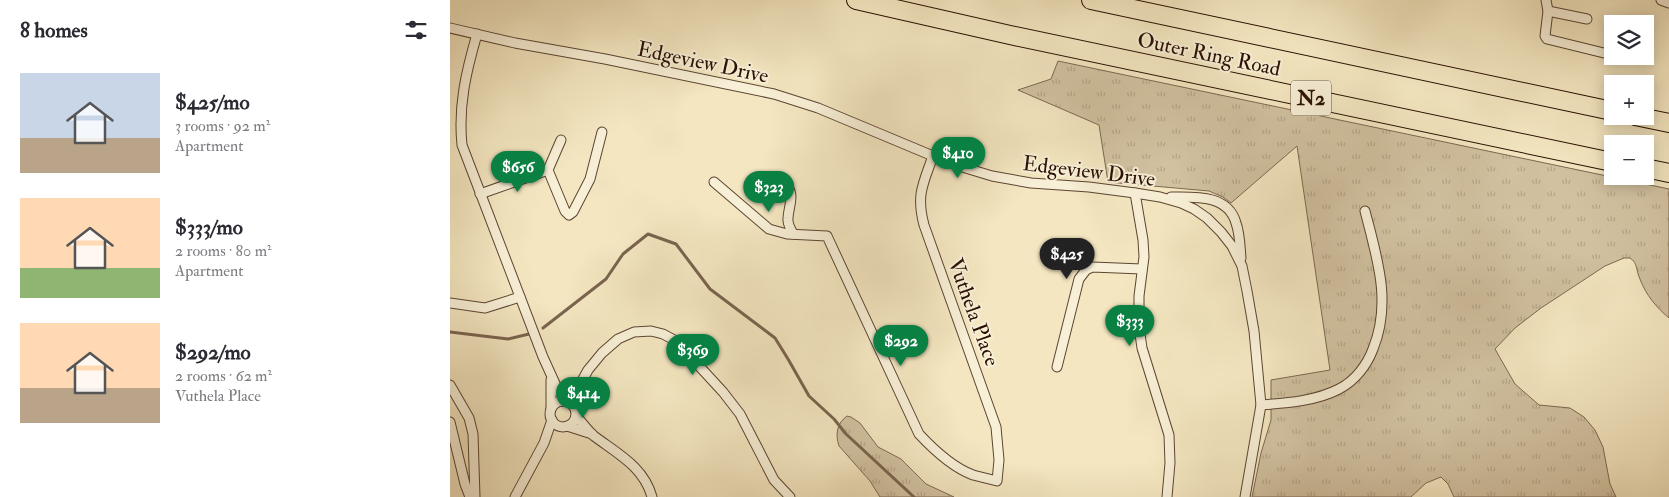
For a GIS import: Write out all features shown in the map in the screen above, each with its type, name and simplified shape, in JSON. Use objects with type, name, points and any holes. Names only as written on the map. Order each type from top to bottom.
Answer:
[{"type":"highway","name":"Outer Ring Road","points":[[856,0],[1020,37],[1604,160]]},
{"type":"highway","name":"Outer Ring Road","points":[[1091,0],[1604,110]]},
{"type":"highway","points":[[1654,120],[1669,123]]},
{"type":"highway","points":[[1654,170],[1669,174]]},
{"type":"street","points":[[1546,0],[1548,11],[1545,34],[1547,39],[1604,53]]},
{"type":"street","points":[[1661,0],[1669,3]]},
{"type":"street","points":[[1548,11],[1587,19]]},
{"type":"street","name":"Edgeview Drive","points":[[450,28],[515,43],[605,59],[774,94],[818,108],[933,156],[983,174],[1031,183],[1089,187],[1160,197],[1194,209],[1207,218],[1221,232],[1232,246],[1242,266],[1254,331],[1261,406],[1245,497]]},
{"type":"street","points":[[477,34],[464,87],[460,124],[462,146],[551,375],[566,402],[575,408],[576,416],[573,422],[544,443]]},
{"type":"street","points":[[561,140],[548,170],[565,211],[571,215],[590,179],[602,132]]},
{"type":"street","name":"Vuthela Place","points":[[793,234],[827,236],[919,434],[948,460],[972,474],[997,481],[999,460],[996,427],[920,211],[920,196],[933,156]]},
{"type":"street","points":[[480,194],[548,170]]},
{"type":"street","points":[[782,180],[788,185],[792,194],[788,223],[793,234]]},
{"type":"street","points":[[714,182],[769,228],[777,232],[793,234]]},
{"type":"street","points":[[1134,193],[1143,240],[1144,257],[1139,296],[1139,327],[1142,348],[1168,435],[1170,463],[1167,497]]},
{"type":"street","points":[[1160,197],[1203,197],[1214,200],[1222,205],[1236,221],[1242,266]]},
{"type":"street","points":[[1261,406],[1294,402],[1340,389],[1356,376],[1368,361],[1378,338],[1383,305],[1380,268],[1365,212]]},
{"type":"street","points":[[1057,367],[1079,279],[1082,274],[1092,267],[1142,269]]},
{"type":"street","points":[[450,303],[485,308],[520,296]]},
{"type":"street","points":[[551,409],[556,403],[566,402],[602,353],[618,339],[634,332],[651,331],[662,334],[676,341],[723,392],[740,414],[774,480],[790,497]]},
{"type":"street","points":[[515,497],[544,443],[552,420],[551,375]]},
{"type":"street","points":[[450,385],[469,418],[473,434],[476,497]]},
{"type":"street","points":[[576,416],[592,434],[631,462],[644,478],[652,497]]},
{"type":"street","points":[[552,420],[557,425],[592,434]]},
{"type":"street","points":[[450,422],[470,497]]},
{"type":"green space","points":[[1058,61],[1604,175],[1604,185],[1650,185],[1669,189],[1669,318],[1648,295],[1642,285],[1634,262],[1630,258],[1624,258],[1605,266],[1541,308],[1515,328],[1495,349],[1515,384],[1539,405],[1570,408],[1584,417],[1595,430],[1603,447],[1610,484],[1616,497],[1454,497],[1448,484],[1441,477],[1426,483],[1411,497],[1252,497],[1261,453],[1271,420],[1271,380],[1330,370],[1297,146],[1231,203],[1209,191],[1108,182],[1099,125],[1018,90],[1051,79]]},
{"type":"green space","points":[[847,416],[860,423],[878,447],[901,459],[926,484],[954,497],[880,497],[870,481],[839,446],[838,429],[841,422]]},
{"type":"waterway","points":[[543,328],[606,279],[623,254],[648,234],[676,244],[710,289],[775,338],[809,396],[834,419],[846,434],[914,497]]},
{"type":"waterway","points":[[450,332],[508,339],[529,334]]}]
